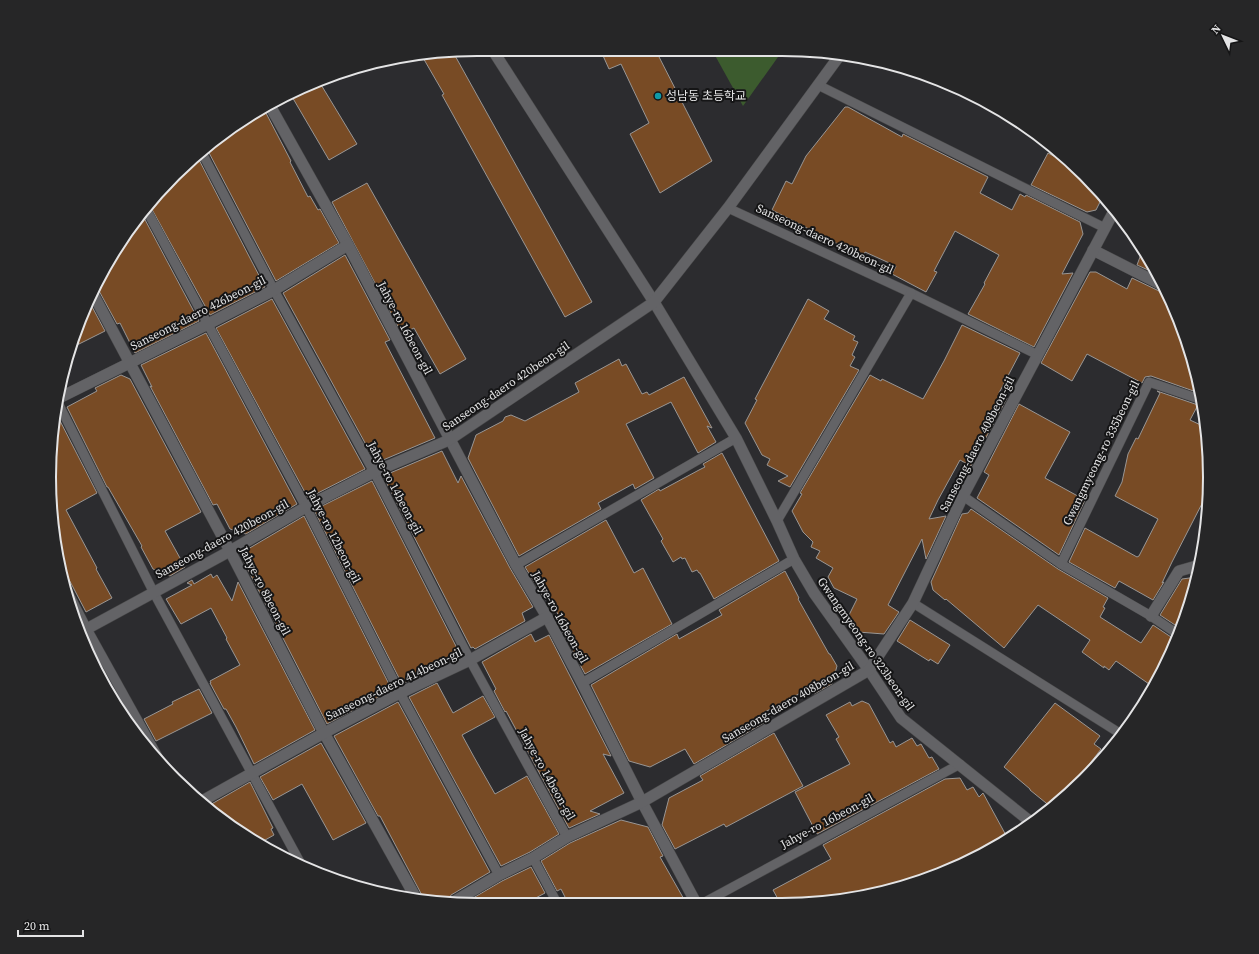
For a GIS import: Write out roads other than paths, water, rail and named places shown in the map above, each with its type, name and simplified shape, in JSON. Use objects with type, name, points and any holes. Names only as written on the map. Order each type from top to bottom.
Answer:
[{"type":"street","name":"Gwangmyeong-ro 323beon-gil","points":[[496,56],[654,302],[736,438],[794,559],[814,593],[901,718],[1027,819]]},
{"type":"street","name":"Sanseong-daero 420beon-gil","points":[[85,630],[230,551],[306,507],[374,472],[449,440],[654,302],[728,208],[836,60]]},
{"type":"street","name":"Jahye-ro 16beon-gil","points":[[272,109],[348,245],[449,440],[516,565],[547,617],[642,802],[693,898]]},
{"type":"street","name":"Sanseong-daero 408beon-gil","points":[[461,897],[499,875],[533,858],[567,837],[642,802],[869,670],[913,603],[963,496],[1112,215]]},
{"type":"street","name":"Sanseong-daero 426beon-gil","points":[[64,397],[274,290],[348,245]]},
{"type":"street","points":[[1093,250],[1155,281]]},
{"type":"street","name":"Jahye-ro 8beon-gil","points":[[96,299],[230,551],[324,733],[413,893]]},
{"type":"street","points":[[1151,616],[1179,571],[1193,567]]},
{"type":"street","name":"Sanseong-daero 414beon-gil","points":[[205,799],[324,733],[400,693],[470,660],[547,617]]},
{"type":"lane","points":[[818,84],[1105,228]]},
{"type":"lane","name":"Jahye-ro 14beon-gil","points":[[204,156],[274,290],[374,472],[470,660],[567,837]]},
{"type":"lane","name":"Sanseong-daero 420beon-gil","points":[[728,208],[911,293]]},
{"type":"lane","name":"Jahye-ro 12beon-gil","points":[[149,214],[306,507],[400,693],[499,875]]},
{"type":"lane","points":[[776,521],[911,293],[1038,355]]},
{"type":"lane","name":"Gwangmyeong-ro 335beon-gil","points":[[1061,564],[1150,382],[1195,398]]},
{"type":"lane","name":"Sanseong-daero 420beon-gil","points":[[62,410],[154,593]]},
{"type":"lane","name":"Jahye-ro 16beon-gil","points":[[516,565],[736,438]]},
{"type":"lane","points":[[963,496],[1061,564],[1151,616],[1173,632]]},
{"type":"lane","name":"Jahye-ro 16beon-gil","points":[[582,683],[794,559]]},
{"type":"lane","points":[[154,593],[298,858]]},
{"type":"lane","points":[[913,603],[1117,732]]},
{"type":"lane","points":[[88,637],[146,737]]},
{"type":"lane","name":"Jahye-ro 16beon-gil","points":[[713,898],[960,764]]},
{"type":"lane","points":[[533,858],[554,898]]},
{"type":"place","name":"성남동 초등학교","points":[[658,96]]}]
